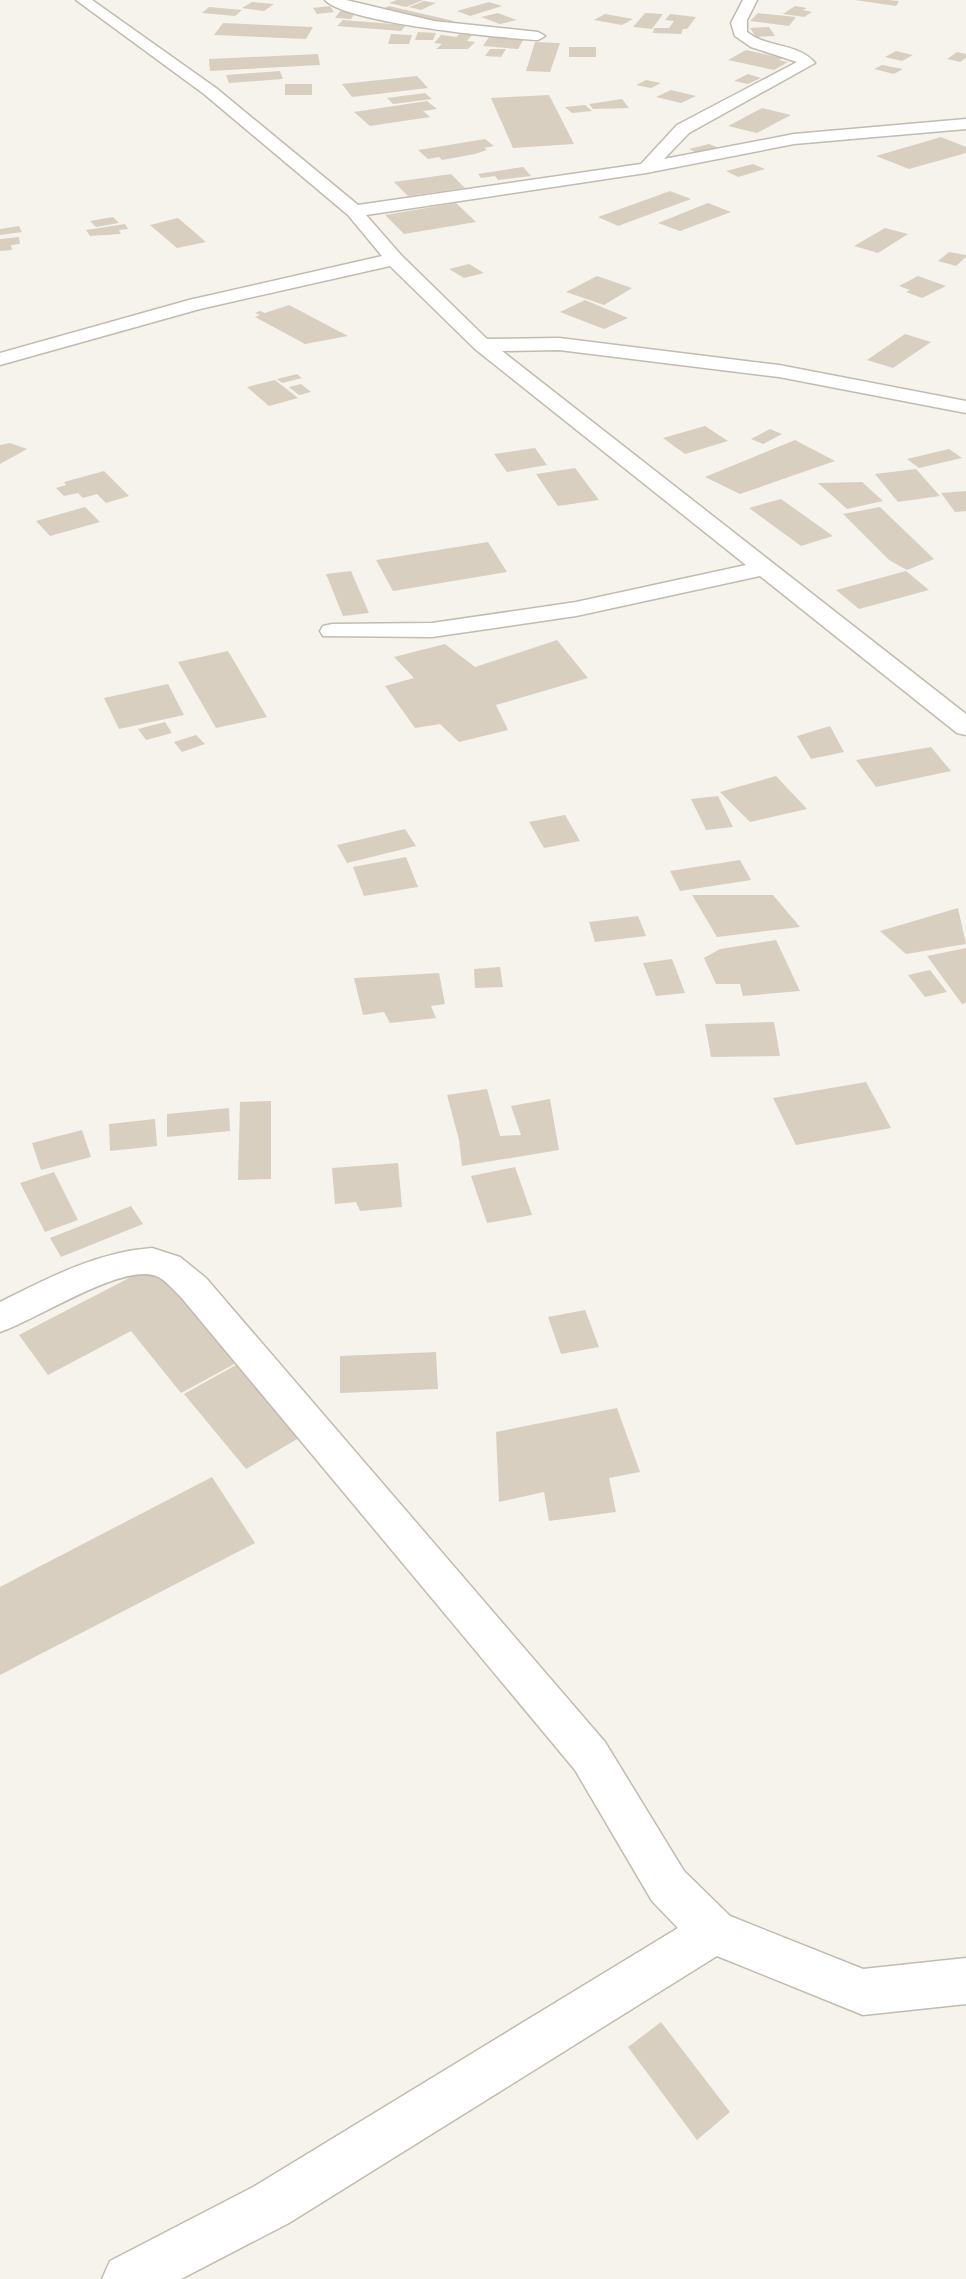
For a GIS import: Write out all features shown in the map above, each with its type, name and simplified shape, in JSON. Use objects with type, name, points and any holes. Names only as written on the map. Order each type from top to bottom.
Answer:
[{"type":"street","points":[[83,0],[210,91],[354,211],[394,259],[482,345],[966,727]]},
{"type":"street","points":[[332,0],[412,23],[461,30],[538,36]]},
{"type":"street","points":[[646,168],[683,129],[807,63],[798,56],[744,38],[738,31],[738,24],[750,0]]},
{"type":"street","points":[[354,211],[646,168],[794,139],[966,124]]},
{"type":"street","points":[[0,359],[196,304],[394,259]]},
{"type":"street","points":[[482,345],[559,344],[779,371],[966,407]]},
{"type":"street","points":[[332,631],[432,630],[454,627],[576,609],[765,568]]},
{"type":"street","points":[[0,1318],[101,1270],[141,1260],[167,1265],[193,1287],[590,1756],[668,1886],[714,1932],[863,1992],[966,1982]]},
{"type":"street","points":[[128,2279],[271,2205],[714,1932]]},
{"type":"building","points":[[397,0],[423,0],[406,7],[389,3]]},
{"type":"building","points":[[855,0],[888,0],[899,1],[896,6]]},
{"type":"building","points":[[424,1],[436,3],[421,10],[409,7]]},
{"type":"building","points":[[252,2],[274,4],[264,11],[242,8]]},
{"type":"building","points":[[489,2],[502,6],[470,16],[457,11]]},
{"type":"building","points":[[330,6],[334,12],[317,14],[313,8]]},
{"type":"building","points":[[389,6],[454,21],[442,26],[377,11]]},
{"type":"building","points":[[795,6],[807,8],[803,10],[812,12],[804,17],[783,14]]},
{"type":"building","points":[[209,7],[242,10],[235,16],[202,13]]},
{"type":"building","points":[[340,11],[356,11],[351,19],[335,18]]},
{"type":"building","points":[[498,13],[517,20],[500,24],[481,17]]},
{"type":"building","points":[[645,13],[663,14],[652,29],[633,27]]},
{"type":"building","points":[[758,13],[796,17],[789,26],[750,21]]},
{"type":"building","points":[[605,14],[633,19],[622,25],[594,20]]},
{"type":"building","points":[[670,14],[696,17],[687,29],[683,29],[681,34],[653,33],[654,28],[669,28],[674,21],[665,20]]},
{"type":"building","points":[[343,20],[406,25],[401,31],[337,26]]},
{"type":"building","points":[[223,23],[313,27],[306,39],[214,35]]},
{"type":"building","points":[[769,27],[775,36],[756,37],[750,28]]},
{"type":"building","points":[[418,32],[436,33],[433,40],[415,40]]},
{"type":"building","points":[[391,34],[412,35],[409,44],[388,44]]},
{"type":"building","points":[[459,34],[472,35],[467,41],[475,42],[468,49],[436,49],[442,44],[434,43],[441,35],[457,37]]},
{"type":"building","points":[[489,37],[524,39],[518,49],[483,46]]},
{"type":"building","points":[[535,42],[560,43],[550,72],[526,71]]},
{"type":"building","points":[[569,47],[596,47],[596,57],[569,57]]},
{"type":"building","points":[[490,49],[506,49],[501,57],[485,56]]},
{"type":"building","points":[[746,50],[783,58],[779,60],[788,62],[774,70],[728,60]]},
{"type":"building","points":[[896,51],[913,55],[902,61],[885,57]]},
{"type":"building","points":[[957,52],[966,54],[966,58],[960,62],[947,59]]},
{"type":"building","points":[[318,54],[320,65],[210,71],[209,59]]},
{"type":"building","points":[[882,65],[903,69],[894,74],[874,69]]},
{"type":"building","points":[[280,71],[283,79],[229,83],[226,75]]},
{"type":"building","points":[[748,74],[761,78],[748,84],[734,81]]},
{"type":"building","points":[[417,76],[428,88],[352,97],[342,84]]},
{"type":"building","points":[[646,80],[661,83],[651,88],[636,85]]},
{"type":"building","points":[[285,84],[312,84],[312,95],[285,95]]},
{"type":"building","points":[[671,90],[696,96],[681,103],[656,97]]},
{"type":"building","points":[[425,93],[432,99],[393,104],[387,98]]},
{"type":"building","points":[[549,95],[574,144],[513,148],[491,98]]},
{"type":"building","points":[[622,99],[629,108],[593,109],[589,104]]},
{"type":"building","points":[[427,101],[437,109],[423,111],[430,117],[370,126],[354,112]]},
{"type":"building","points":[[585,105],[592,111],[572,113],[565,107]]},
{"type":"building","points":[[762,108],[791,115],[757,133],[728,126]]},
{"type":"building","points":[[941,137],[966,147],[966,153],[909,169],[876,156]]},
{"type":"building","points":[[485,139],[494,146],[484,148],[487,150],[475,154],[442,160],[439,157],[428,159],[418,150]]},
{"type":"building","points":[[709,144],[719,148],[699,154],[689,149]]},
{"type":"building","points":[[753,164],[765,169],[738,177],[726,171]]},
{"type":"building","points":[[523,167],[531,176],[498,180],[495,176],[481,178],[478,174]]},
{"type":"building","points":[[451,174],[465,188],[408,196],[394,182]]},
{"type":"building","points":[[670,191],[691,199],[618,226],[598,217]]},
{"type":"building","points":[[456,203],[476,222],[404,234],[385,215]]},
{"type":"building","points":[[708,203],[731,212],[680,231],[658,223]]},
{"type":"building","points":[[113,217],[119,223],[96,227],[90,221]]},
{"type":"building","points":[[178,218],[206,242],[177,248],[150,225]]},
{"type":"building","points":[[125,224],[128,229],[119,230],[121,234],[90,236],[86,230]]},
{"type":"building","points":[[19,226],[22,232],[0,235],[0,229]]},
{"type":"building","points":[[885,228],[908,234],[878,253],[854,246]]},
{"type":"building","points":[[19,237],[20,244],[11,245],[12,250],[0,251],[0,239]]},
{"type":"building","points":[[949,252],[966,255],[966,257],[956,266],[938,261]]},
{"type":"building","points":[[469,264],[484,273],[464,278],[449,269]]},
{"type":"building","points":[[597,276],[632,288],[604,305],[566,292]]},
{"type":"building","points":[[918,276],[946,286],[922,298],[906,292],[910,290],[899,286]]},
{"type":"building","points":[[585,300],[628,318],[604,329],[560,312]]},
{"type":"building","points":[[289,305],[348,336],[305,344],[255,317],[260,315],[255,313],[260,311],[265,313]]},
{"type":"building","points":[[905,334],[931,342],[893,368],[867,360]]},
{"type":"building","points":[[297,374],[302,378],[282,383],[277,379]]},
{"type":"building","points":[[275,380],[298,398],[269,406],[247,387]]},
{"type":"building","points":[[301,384],[311,392],[299,395],[289,387]]},
{"type":"building","points":[[705,426],[728,441],[685,454],[663,438]]},
{"type":"building","points":[[770,429],[782,434],[763,444],[751,439]]},
{"type":"building","points":[[795,440],[835,461],[740,494],[705,477]]},
{"type":"building","points":[[10,443],[27,449],[0,464],[0,445]]},
{"type":"building","points":[[535,448],[547,465],[507,472],[494,454]]},
{"type":"building","points":[[949,449],[962,458],[919,468],[907,459]]},
{"type":"building","points":[[575,468],[599,500],[558,506],[536,474]]},
{"type":"building","points":[[916,469],[940,496],[898,502],[875,474]]},
{"type":"building","points":[[104,471],[129,496],[106,503],[97,494],[83,498],[78,493],[64,496],[56,488],[66,485],[64,482]]},
{"type":"building","points":[[862,482],[883,501],[847,509],[818,483]]},
{"type":"building","points":[[966,491],[966,511],[955,512],[941,493]]},
{"type":"building","points":[[781,499],[833,536],[801,546],[749,508]]},
{"type":"building","points":[[85,507],[100,522],[50,536],[36,521]]},
{"type":"building","points":[[880,507],[934,559],[907,570],[889,560],[843,514]]},
{"type":"building","points":[[488,542],[507,572],[393,591],[376,560]]},
{"type":"building","points":[[351,571],[369,613],[343,616],[326,574]]},
{"type":"building","points":[[906,571],[929,590],[859,609],[836,590]]},
{"type":"building","points":[[557,640],[588,678],[496,705],[508,730],[459,742],[440,724],[415,728],[385,686],[414,678],[394,657],[445,644],[475,667]]},
{"type":"building","points":[[228,651],[267,717],[216,728],[178,662]]},
{"type":"building","points":[[168,684],[184,715],[119,729],[104,698]]},
{"type":"building","points":[[165,722],[172,733],[146,740],[138,729]]},
{"type":"building","points":[[830,726],[844,752],[811,759],[797,736]]},
{"type":"building","points":[[196,735],[205,744],[182,752],[174,742]]},
{"type":"building","points":[[931,747],[951,771],[876,787],[856,760]]},
{"type":"building","points":[[776,776],[807,809],[750,822],[720,792]]},
{"type":"building","points":[[718,796],[733,827],[706,830],[691,799]]},
{"type":"building","points":[[565,815],[580,841],[544,848],[529,822]]},
{"type":"building","points":[[405,829],[416,846],[347,863],[337,845]]},
{"type":"building","points":[[406,857],[418,887],[364,896],[353,867]]},
{"type":"building","points":[[740,860],[751,880],[680,891],[670,871]]},
{"type":"building","points":[[692,895],[773,895],[800,927],[717,937]]},
{"type":"building","points":[[958,908],[966,944],[906,954],[880,931]]},
{"type":"building","points":[[638,916],[646,936],[595,942],[589,922]]},
{"type":"building","points":[[776,940],[800,991],[743,996],[740,984],[716,984],[704,958],[720,949]]},
{"type":"building","points":[[966,948],[966,1003],[962,1004],[927,956]]},
{"type":"building","points":[[672,959],[685,993],[656,996],[643,963]]},
{"type":"building","points":[[500,967],[503,987],[475,988],[474,969]]},
{"type":"building","points":[[930,970],[947,992],[925,997],[908,975]]},
{"type":"building","points":[[439,973],[445,1004],[431,1006],[436,1018],[390,1023],[384,1012],[363,1015],[354,978]]},
{"type":"building","points":[[774,1022],[780,1056],[711,1057],[705,1024]]},
{"type":"building","points":[[866,1082],[891,1128],[796,1145],[773,1098]]},
{"type":"building","points":[[487,1089],[500,1136],[521,1135],[511,1106],[550,1099],[559,1150],[462,1166],[459,1140],[447,1095]]},
{"type":"building","points":[[271,1101],[271,1179],[238,1180],[240,1102]]},
{"type":"building","points":[[229,1108],[230,1131],[167,1137],[167,1114]]},
{"type":"building","points":[[155,1119],[157,1146],[110,1151],[109,1124]]},
{"type":"building","points":[[82,1130],[91,1157],[41,1170],[32,1143]]},
{"type":"building","points":[[398,1163],[402,1207],[360,1211],[356,1202],[335,1204],[332,1168]]},
{"type":"building","points":[[515,1167],[532,1215],[487,1223],[471,1176]]},
{"type":"building","points":[[54,1172],[78,1220],[45,1232],[20,1183]]},
{"type":"building","points":[[131,1206],[143,1224],[61,1257],[50,1238]]},
{"type":"building","points":[[156,1264],[238,1362],[181,1393],[131,1331],[48,1375],[19,1335]]},
{"type":"building","points":[[585,1310],[599,1347],[561,1354],[548,1317]]},
{"type":"building","points":[[436,1352],[438,1389],[340,1393],[340,1356]]},
{"type":"building","points":[[236,1365],[299,1438],[246,1469],[184,1394]]},
{"type":"building","points":[[617,1408],[640,1472],[609,1478],[616,1512],[549,1521],[544,1492],[499,1502],[496,1432]]},
{"type":"building","points":[[212,1477],[255,1543],[0,1675],[0,1587]]},
{"type":"building","points":[[661,2022],[730,2112],[697,2140],[628,2047]]}]
